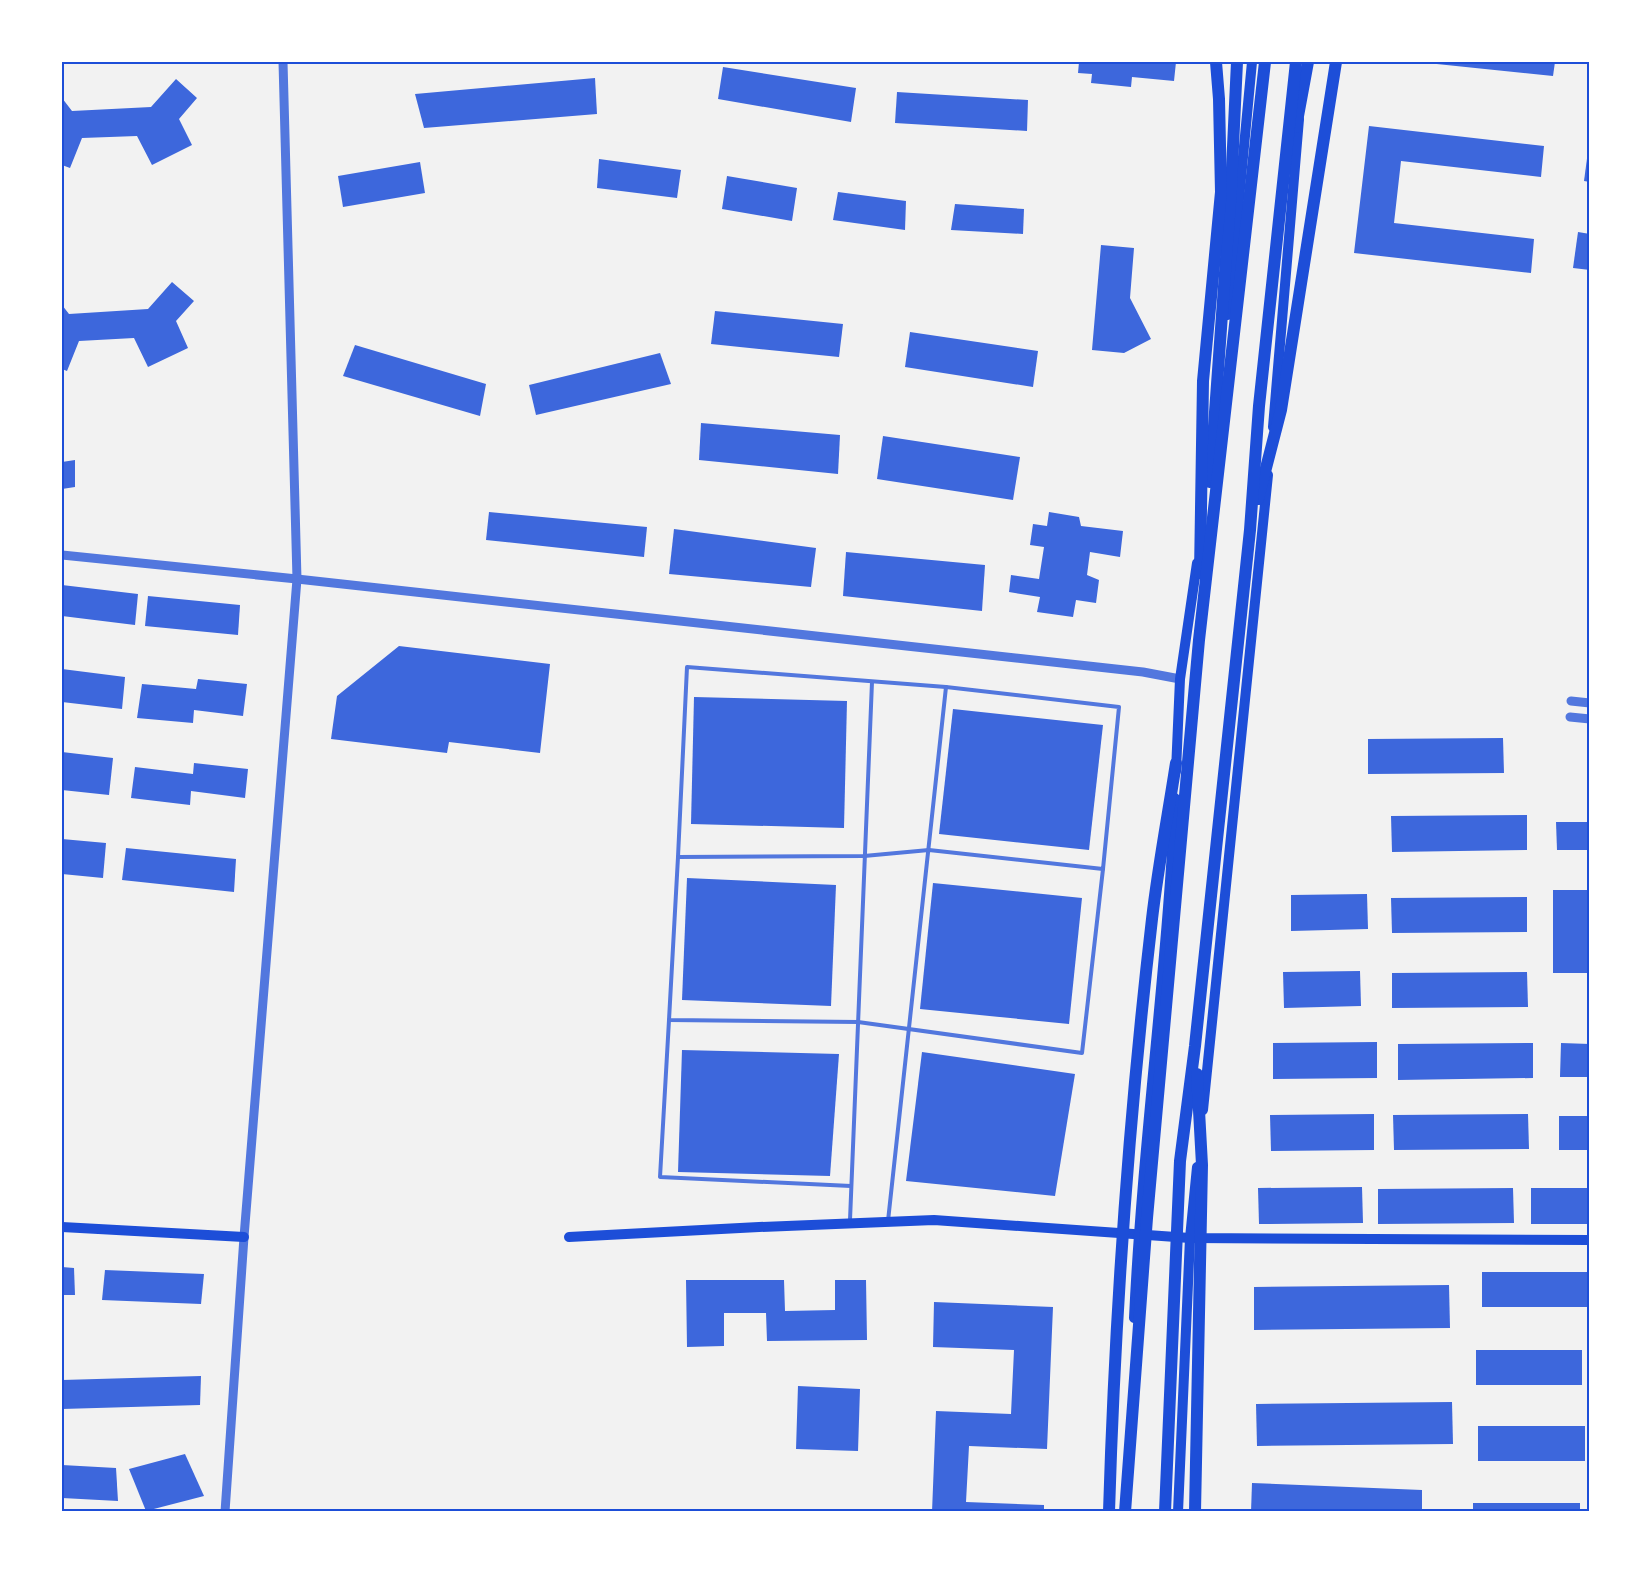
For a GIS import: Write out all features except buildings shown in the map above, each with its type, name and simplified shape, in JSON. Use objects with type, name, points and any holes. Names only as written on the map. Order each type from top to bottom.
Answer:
[{"type":"highway","points":[[1199,640],[1203,381],[1221,192],[1219,99],[1215,62]]},
{"type":"highway","points":[[1125,1512],[1148,1218],[1199,640],[1231,189],[1237,62]]},
{"type":"highway","points":[[1199,640],[1265,62]]},
{"type":"highway","points":[[1165,1512],[1180,1161],[1196,1046],[1250,530],[1259,406],[1296,62]]},
{"type":"highway","points":[[1280,217],[1306,62]]},
{"type":"highway","points":[[1250,530],[1281,410],[1336,62]]},
{"type":"highway","points":[[1109,1512],[1116,1315],[1130,1137],[1152,918],[1176,763]]},
{"type":"highway","points":[[1195,1512],[1203,1166],[1196,1046]]},
{"type":"main road","points":[[1125,1512],[1138,1235],[1171,891],[1180,679],[1221,381],[1252,62]]},
{"type":"main road","points":[[1178,1512],[1190,1238],[1265,510],[1306,62]]},
{"type":"main road","points":[[569,1237],[934,1220],[1190,1238],[1590,1240]]},
{"type":"main road","points":[[62,1227],[244,1237]]},
{"type":"street","points":[[225,1512],[244,1237],[297,579],[284,62]]},
{"type":"street","points":[[62,555],[1143,672],[1180,679]]},
{"type":"street","points":[[1571,701],[1590,703]]},
{"type":"street","points":[[1570,717],[1590,719]]},
{"type":"lane","points":[[669,1020],[858,1022],[1082,1053],[1119,708],[946,687],[687,667],[660,1177],[851,1186]]},
{"type":"lane","points":[[849,1223],[872,682]]},
{"type":"lane","points":[[888,1222],[946,687]]},
{"type":"lane","points":[[1570,717],[1571,701]]},
{"type":"lane","points":[[678,857],[864,856],[929,850],[1103,869]]}]
